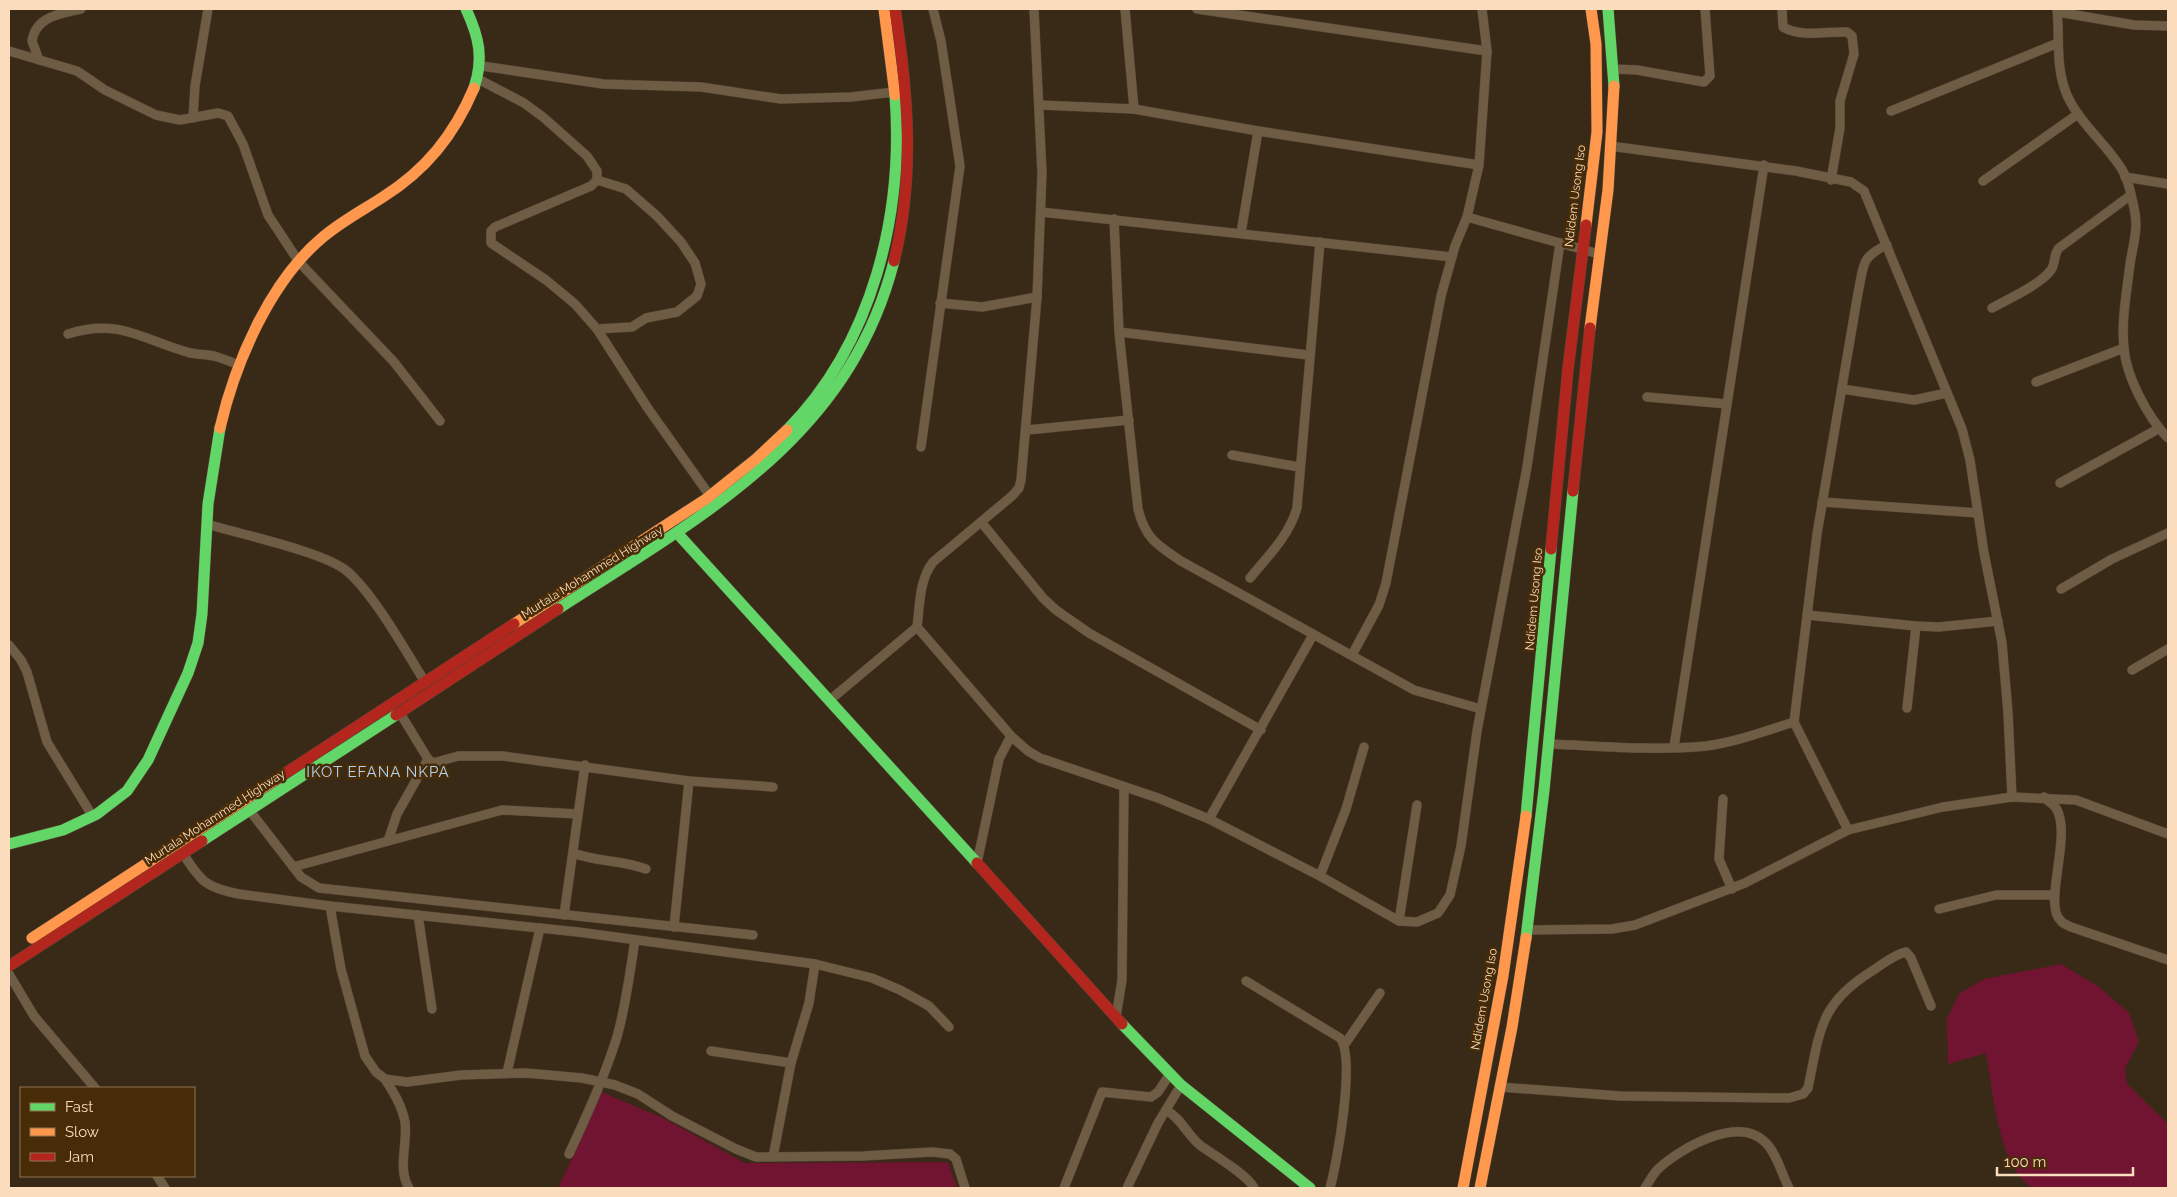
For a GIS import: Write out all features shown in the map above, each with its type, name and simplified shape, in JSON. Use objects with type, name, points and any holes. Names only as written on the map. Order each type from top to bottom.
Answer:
[{"type":"main road","points":[[9,844],[56,832],[93,817],[112,804],[139,775],[190,669],[200,632],[212,473],[220,429],[239,365],[265,313],[299,262],[333,229],[386,196],[426,166],[450,136],[465,110],[482,66],[478,36],[466,9]]},
{"type":"main road","name":"Murtala Mohammed Highway","points":[[9,953],[710,496],[762,454],[802,414],[848,347],[882,257],[891,216],[897,159],[894,92],[884,9]]},
{"type":"main road","name":"Murtala Mohammed Highway","points":[[9,966],[184,854],[573,599],[678,534],[737,492],[766,467],[823,406],[852,362],[874,319],[899,246],[905,208],[910,143],[908,89],[895,9]]},
{"type":"main road","name":"Ndidem Usong Iso","points":[[1463,1188],[1503,976],[1528,799],[1568,369],[1595,144],[1598,89],[1596,44],[1591,9]]},
{"type":"main road","points":[[1480,1188],[1527,930],[1550,744],[1585,370],[1612,147],[1615,89],[1608,9]]},
{"type":"main road","points":[[1598,89],[1615,89]]},
{"type":"main road","points":[[678,534],[1116,1017],[1170,1074],[1181,1085],[1310,1188]]},
{"type":"street","points":[[39,60],[32,41],[38,26],[47,18],[81,9]]},
{"type":"street","points":[[194,118],[195,86],[208,9]]},
{"type":"street","points":[[921,447],[960,166],[941,41],[932,9]]},
{"type":"street","points":[[830,700],[917,627],[927,570],[934,562],[982,523],[1019,488],[1027,430],[1041,212],[1040,105],[1034,9]]},
{"type":"street","points":[[1131,9],[1124,9],[1134,109]]},
{"type":"street","points":[[1197,9],[1487,51]]},
{"type":"street","points":[[1352,655],[1379,604],[1386,583],[1441,296],[1452,256],[1466,217],[1479,165],[1487,51],[1482,9]]},
{"type":"street","points":[[1614,69],[1637,70],[1704,82],[1708,80],[1710,76],[1705,9]]},
{"type":"street","points":[[1782,9],[1783,27],[1789,31],[1816,34],[1848,32],[1852,36],[1854,54],[1840,101],[1840,128],[1831,180]]},
{"type":"street","points":[[2168,26],[2125,24],[2057,10],[2062,81],[2078,114],[2120,166],[2131,195],[2136,227],[2127,291],[2124,348],[2137,390],[2158,428],[2168,438]]},
{"type":"street","points":[[1891,112],[2058,43]]},
{"type":"street","points":[[9,51],[77,71],[112,94],[156,115],[180,120],[218,113],[228,116],[243,144],[268,215],[299,262],[394,362],[440,421]]},
{"type":"street","points":[[482,66],[603,84],[701,87],[782,99],[850,97],[894,92]]},
{"type":"street","points":[[478,79],[524,103],[544,117],[587,156],[597,171],[597,180],[591,186],[495,227],[490,237],[496,247],[546,280],[575,304],[598,328],[647,407],[710,496]]},
{"type":"street","points":[[1040,105],[1134,109],[1258,131],[1479,165]]},
{"type":"street","points":[[1983,181],[2078,114]]},
{"type":"street","points":[[1241,233],[1258,131]]},
{"type":"street","points":[[1595,144],[1764,165],[1831,180],[1851,182],[1864,191],[1962,429],[1970,460],[2002,643],[2008,712],[2012,797]]},
{"type":"street","points":[[1674,747],[1764,165]]},
{"type":"street","points":[[2125,177],[2168,184]]},
{"type":"street","points":[[597,180],[626,188],[657,216],[686,249],[695,264],[701,284],[697,296],[677,312],[646,318],[632,328],[598,328]]},
{"type":"street","points":[[1992,308],[2040,279],[2052,268],[2054,255],[2059,248],[2131,195]]},
{"type":"street","points":[[1041,212],[1452,256]]},
{"type":"street","points":[[1466,217],[1599,254]]},
{"type":"street","points":[[1114,219],[1119,332],[1138,509],[1147,534],[1158,546],[1181,561],[1414,690],[1481,709]]},
{"type":"street","points":[[1250,578],[1279,543],[1292,523],[1296,508],[1308,355],[1320,242]]},
{"type":"street","points":[[917,627],[1011,736],[1028,751],[1040,758],[1124,787],[1209,820],[1320,876],[1399,921],[1417,922],[1428,919],[1438,913],[1450,895],[1466,819],[1481,709],[1527,467],[1560,243]]},
{"type":"street","points":[[1848,830],[1794,722],[1822,502],[1865,262],[1872,252],[1887,245]]},
{"type":"street","points":[[940,303],[982,307],[1037,297]]},
{"type":"street","points":[[68,334],[93,327],[111,328],[146,336],[187,352],[214,356],[239,365]]},
{"type":"street","points":[[1119,332],[1308,355]]},
{"type":"street","points":[[2036,382],[2124,348]]},
{"type":"street","points":[[1842,389],[1914,400],[1947,393]]},
{"type":"street","points":[[1647,397],[1727,404]]},
{"type":"street","points":[[1027,430],[1129,420]]},
{"type":"street","points":[[2060,483],[2158,428]]},
{"type":"street","points":[[1232,455],[1299,467]]},
{"type":"street","points":[[1822,502],[1978,513]]},
{"type":"street","points":[[982,523],[1042,598],[1056,610],[1089,633],[1261,730]]},
{"type":"street","points":[[207,524],[325,558],[348,572],[369,596],[425,682]]},
{"type":"street","points":[[2061,589],[2112,559],[2168,534]]},
{"type":"street","points":[[1807,615],[1939,627],[1998,621]]},
{"type":"street","points":[[1907,708],[1916,626]]},
{"type":"street","points":[[1209,820],[1313,635]]},
{"type":"street","points":[[9,645],[21,660],[27,672],[47,742],[93,817]]},
{"type":"street","points":[[2132,670],[2168,650]]},
{"type":"street","points":[[400,713],[428,760],[437,763],[458,756],[496,756],[585,766],[689,781],[773,787]]},
{"type":"street","points":[[1550,744],[1640,748],[1706,746],[1729,742],[1794,722]]},
{"type":"street","points":[[977,863],[999,759],[1011,736]]},
{"type":"street","points":[[1320,876],[1346,809],[1364,747]]},
{"type":"street","points":[[388,841],[397,814],[428,760]]},
{"type":"street","points":[[564,915],[585,766]]},
{"type":"street","points":[[674,927],[686,827],[689,781]]},
{"type":"street","points":[[1116,1017],[1122,980],[1124,787]]},
{"type":"street","points":[[1527,930],[1612,929],[1636,925],[1732,889],[1848,830],[1943,807],[2012,797],[2044,797],[2087,802],[2168,834]]},
{"type":"street","points":[[2044,797],[2056,808],[2060,825],[2060,852],[2055,909],[2061,921],[2071,927],[2168,960]]},
{"type":"street","points":[[1723,799],[1719,859],[1732,889]]},
{"type":"street","points":[[1399,921],[1417,806]]},
{"type":"street","points":[[294,867],[502,810],[578,814]]},
{"type":"street","points":[[250,811],[294,867],[306,880],[320,888],[753,935]]},
{"type":"street","points":[[573,853],[595,860],[627,863],[646,869]]},
{"type":"street","points":[[184,854],[203,882],[212,888],[239,894],[330,906],[540,928],[815,964],[862,975],[900,990],[929,1006],[949,1027]]},
{"type":"street","points":[[1939,909],[1996,895],[2055,895]]},
{"type":"street","points":[[330,906],[341,969],[365,1056],[397,1096],[403,1112],[406,1134],[403,1173],[409,1188]]},
{"type":"street","points":[[418,915],[432,1009]]},
{"type":"street","points":[[507,1073],[540,928]]},
{"type":"street","points":[[569,1154],[602,1082],[617,1036],[628,988],[635,940]]},
{"type":"street","points":[[1499,1087],[1620,1096],[1789,1098],[1803,1094],[1808,1088],[1826,1015],[1845,990],[1860,978],[1898,954],[1906,952],[1911,958],[1931,1006]]},
{"type":"street","points":[[773,1157],[791,1063],[806,1019],[815,964]]},
{"type":"street","points":[[9,974],[34,1016],[94,1087]]},
{"type":"street","points":[[1246,981],[1340,1038],[1344,1044],[1346,1055],[1344,1106],[1339,1150],[1330,1188]]},
{"type":"street","points":[[1344,1044],[1380,993]]},
{"type":"street","points":[[711,1051],[791,1063]]},
{"type":"street","points":[[385,1079],[407,1082],[461,1075],[507,1073],[561,1075],[602,1082],[638,1094],[672,1116],[736,1149],[756,1157],[943,1153],[956,1159],[965,1188]]},
{"type":"street","points":[[1064,1188],[1102,1092],[1151,1097],[1158,1092],[1170,1074]]},
{"type":"street","points":[[1127,1188],[1166,1110],[1181,1085]]},
{"type":"street","points":[[1166,1110],[1177,1116],[1198,1143],[1247,1179],[1254,1188]]},
{"type":"street","points":[[1645,1188],[1658,1170],[1677,1156],[1724,1132],[1738,1131],[1751,1134],[1767,1143],[1789,1188]]},
{"type":"street","points":[[157,1177],[165,1188]]},
{"type":"shaded area","points":[[2061,964],[2099,987],[2129,1013],[2139,1042],[2125,1068],[2127,1084],[2168,1124],[2168,1188],[2034,1188],[2022,1179],[2012,1164],[2005,1147],[1999,1127],[1986,1053],[1948,1064],[1947,1019],[1959,994],[1984,979]]},
{"type":"shaded area","points":[[597,1090],[665,1119],[745,1163],[948,1162],[957,1188],[558,1188],[577,1148]]},
{"type":"traffic: fast","points":[[466,9],[479,48],[479,67],[474,88]]},
{"type":"traffic: fast","points":[[1608,9],[1614,86]]},
{"type":"traffic: fast","points":[[787,430],[817,396],[841,358],[861,317],[877,274],[887,230],[894,185],[895,95]]},
{"type":"traffic: fast","points":[[558,609],[664,541],[715,505],[762,467],[805,425],[842,378],[872,323],[894,261]]},
{"type":"traffic: fast","points":[[9,844],[63,830],[97,814],[127,791],[148,760],[188,673],[198,643],[202,614],[208,504],[220,428]]},
{"type":"traffic: fast","points":[[1526,938],[1544,790],[1573,491]]},
{"type":"traffic: fast","points":[[678,534],[977,863]]},
{"type":"traffic: fast","points":[[1526,816],[1551,549]]},
{"type":"traffic: fast","points":[[202,841],[396,715]]},
{"type":"traffic: fast","points":[[1122,1024],[1181,1085],[1310,1188]]},
{"type":"traffic: slow","points":[[884,9],[895,95]]},
{"type":"traffic: slow","points":[[1586,225],[1597,132],[1596,44],[1591,9]]},
{"type":"traffic: slow","points":[[1590,328],[1608,190],[1614,86]]},
{"type":"traffic: slow","points":[[220,428],[245,351],[257,325],[287,276],[304,255],[323,237],[383,197],[413,175],[425,163],[448,136],[474,88]]},
{"type":"traffic: slow","points":[[514,624],[706,499],[756,459],[787,430]]},
{"type":"traffic: slow","points":[[32,938],[275,780]]},
{"type":"traffic: slow","points":[[1463,1188],[1503,976],[1526,816]]},
{"type":"traffic: slow","points":[[1480,1188],[1512,1027],[1526,938]]},
{"type":"traffic: jam","points":[[894,261],[901,230],[907,166],[906,104],[895,9]]},
{"type":"traffic: jam","points":[[1551,549],[1568,369],[1586,225]]},
{"type":"traffic: jam","points":[[1573,491],[1590,328]]},
{"type":"traffic: jam","points":[[396,715],[558,609]]},
{"type":"traffic: jam","points":[[275,780],[514,624]]},
{"type":"traffic: jam","points":[[9,966],[202,841]]},
{"type":"traffic: jam","points":[[977,863],[1122,1024]]},
{"type":"district","name":"IKOT EFANA NKPA","points":[[378,772]]}]
